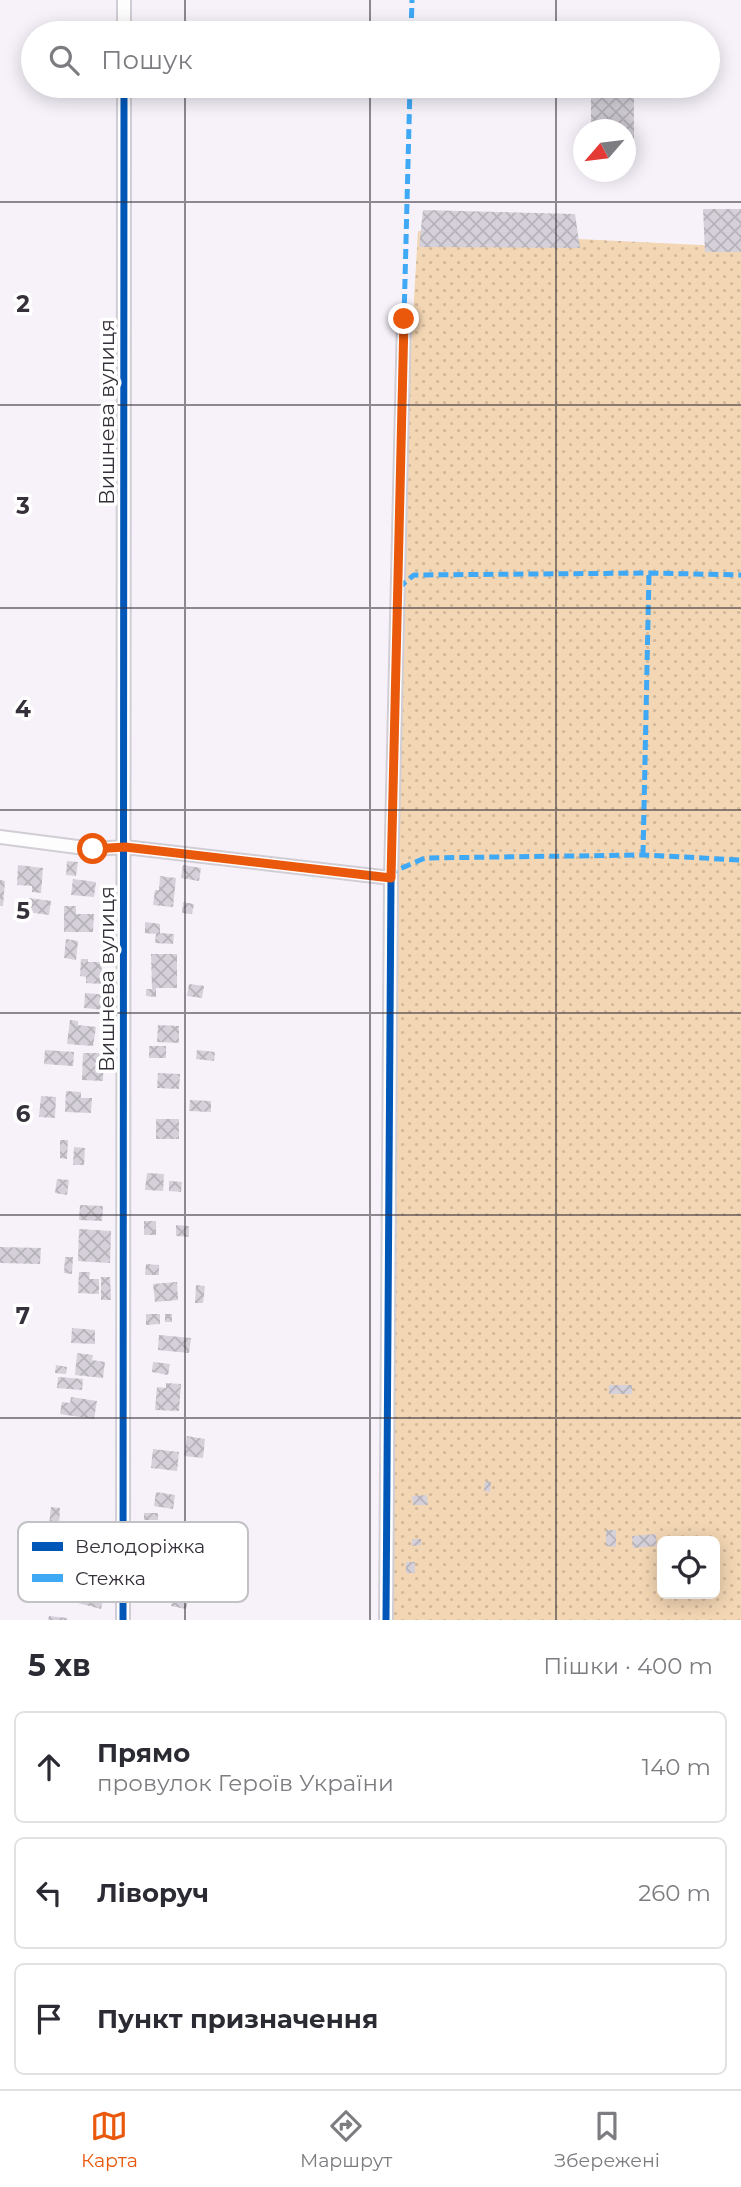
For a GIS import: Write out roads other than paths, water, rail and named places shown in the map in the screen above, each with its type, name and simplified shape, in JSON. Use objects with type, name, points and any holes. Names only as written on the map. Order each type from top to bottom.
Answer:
[{"type":"street","points":[[124,0],[124,21]]},
{"type":"street","name":"Вишнева вулиця","points":[[123,1522],[124,98]]},
{"type":"street","points":[[386,1620],[391,878],[404,319]]},
{"type":"street","points":[[0,837],[93,849],[125,847],[391,878]]},
{"type":"street","name":"Вишнева вулиця","points":[[123,1602],[123,1620]]}]
